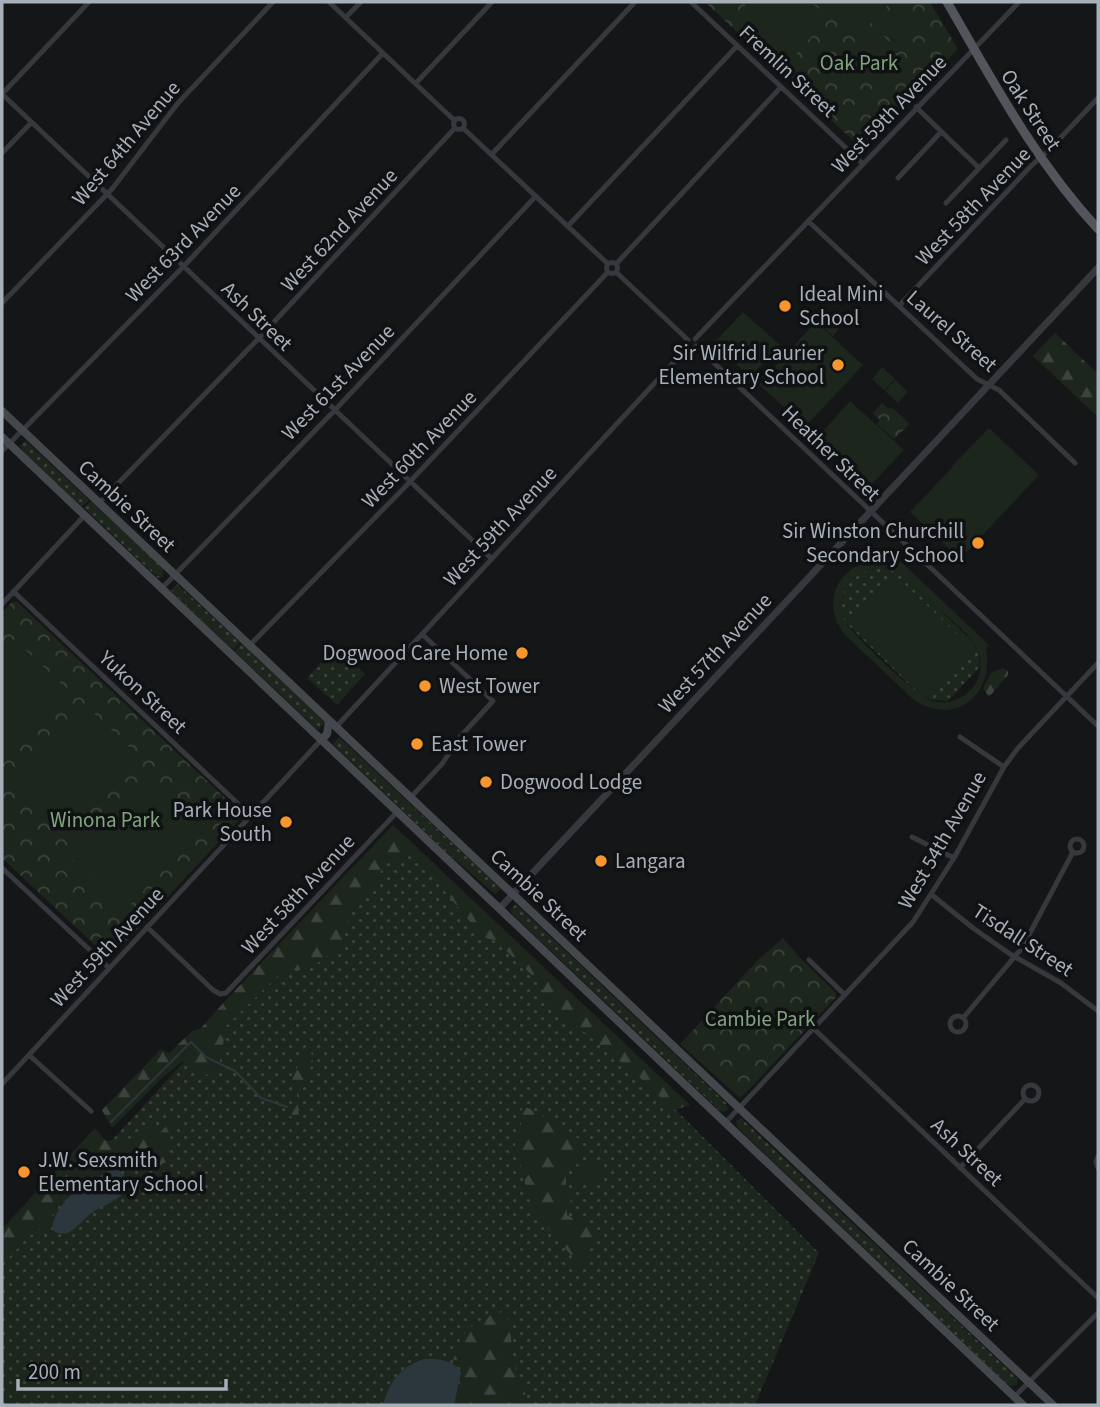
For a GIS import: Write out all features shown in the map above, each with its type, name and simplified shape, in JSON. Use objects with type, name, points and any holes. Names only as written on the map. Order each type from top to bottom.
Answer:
[{"type":"main road","name":"Oak Street","points":[[947,2],[1004,103],[1041,158],[1098,229]]},
{"type":"main road","name":"Cambie Street","points":[[2,411],[1053,1405]]},
{"type":"main road","name":"Cambie Street","points":[[2,437],[324,737],[724,1124],[1023,1405]]},
{"type":"main road","points":[[324,737],[335,727]]},
{"type":"main road","points":[[324,737],[335,727]]},
{"type":"street","points":[[2,94],[89,2]]},
{"type":"street","name":"West 64th Avenue","points":[[2,303],[107,195],[178,103],[273,2]]},
{"type":"street","points":[[329,2],[455,121],[455,128],[463,128],[608,264],[616,264]]},
{"type":"street","points":[[346,18],[361,2]]},
{"type":"street","points":[[416,83],[492,2]]},
{"type":"street","points":[[492,155],[635,2]]},
{"type":"street","name":"Fremlin Street","points":[[691,2],[862,163]]},
{"type":"street","name":"West 59th Avenue","points":[[335,727],[692,343],[1019,2]]},
{"type":"street","points":[[568,226],[737,46]]},
{"type":"street","name":"West 63rd Avenue","points":[[2,451],[183,267],[383,53]]},
{"type":"street","points":[[608,264],[608,272],[616,272],[616,264],[781,87]]},
{"type":"street","name":"Ash Street","points":[[2,94],[492,559]]},
{"type":"street","name":"West 58th Avenue","points":[[899,306],[1098,98]]},
{"type":"street","points":[[916,107],[979,168]]},
{"type":"street","points":[[455,121],[463,120],[463,128]]},
{"type":"street","points":[[2,153],[31,122]]},
{"type":"street","name":"West 62nd Avenue","points":[[99,503],[455,128]]},
{"type":"street","points":[[898,178],[941,132]]},
{"type":"street","points":[[946,202],[1006,140]]},
{"type":"street","name":"West 61st Avenue","points":[[162,588],[334,411],[536,196]]},
{"type":"street","name":"Laurel Street","points":[[808,222],[977,379],[999,390],[1075,463]]},
{"type":"street","name":"West 57th Avenue","points":[[500,908],[1098,268]]},
{"type":"street","name":"West 60th Avenue","points":[[249,646],[410,482],[608,272]]},
{"type":"street","name":"Heather Street","points":[[616,272],[1098,726]]},
{"type":"street","points":[[2,604],[86,516]]},
{"type":"street","name":"Yukon Street","points":[[14,592],[251,816]]},
{"type":"street","points":[[410,798],[442,764],[459,738],[493,701],[422,634]]},
{"type":"street","name":"West 54th Avenue","points":[[724,1124],[896,941],[932,895],[1004,767],[1098,663]]},
{"type":"street","name":"West 59th Avenue","points":[[2,1084],[324,737]]},
{"type":"street","points":[[960,737],[1004,767]]},
{"type":"street","name":"West 58th Avenue","points":[[147,927],[220,995],[230,990],[398,811]]},
{"type":"street","points":[[912,837],[954,858]]},
{"type":"street","points":[[963,1018],[1016,957],[1073,852]]},
{"type":"street","points":[[2,868],[109,968]]},
{"type":"street","name":"Tisdall Street","points":[[932,895],[973,929],[1061,983],[1098,1011]]},
{"type":"street","points":[[809,960],[845,995]]},
{"type":"street","name":"Ash Street","points":[[814,1029],[1098,1298]]},
{"type":"street","points":[[29,1055],[91,1111]]},
{"type":"street","points":[[960,1168],[1025,1099]]},
{"type":"street","points":[[1098,1156],[1098,1168]]},
{"type":"street","points":[[1014,1398],[1098,1313]]},
{"type":"green space","name":"Oak Park","points":[[705,2],[930,2],[958,49],[861,148]]},
{"type":"green space","points":[[750,2],[809,2],[830,16],[785,66],[778,66],[729,17]]},
{"type":"green space","points":[[833,2],[891,2],[863,31]]},
{"type":"green space","points":[[903,7],[918,21],[897,43],[882,29]]},
{"type":"green space","points":[[879,32],[895,47],[887,56],[871,41]]},
{"type":"green space","points":[[743,312],[780,345],[750,377],[714,343]]},
{"type":"green space","points":[[824,315],[839,329],[833,336],[818,322]]},
{"type":"green space","points":[[816,322],[863,365],[805,427],[759,384]]},
{"type":"green space","points":[[1055,333],[1098,374],[1098,417],[1033,356]]},
{"type":"green space","points":[[882,367],[895,379],[884,390],[872,379]]},
{"type":"green space","points":[[895,380],[908,392],[898,403],[885,391]]},
{"type":"green space","points":[[850,401],[904,450],[868,488],[815,440]]},
{"type":"green space","points":[[882,403],[889,409],[891,407],[910,424],[894,439],[877,424],[880,420],[873,413]]},
{"type":"green space","points":[[989,428],[1039,475],[960,559],[910,512],[949,471],[974,437],[955,463]]},
{"type":"green space","points":[[25,440],[89,500],[82,507],[23,451],[20,446]]},
{"type":"green space","points":[[91,501],[163,569],[163,577],[158,578],[84,508]]},
{"type":"green space","points":[[895,556],[989,645],[986,648],[984,680],[978,692],[969,702],[957,708],[944,710],[914,700],[844,634],[836,620],[833,606],[835,593],[840,581],[849,571],[876,560],[892,560]],"holes":[[[871,569],[890,569],[910,582],[975,645],[981,668],[973,688],[965,695],[944,702],[924,697],[887,665],[845,622],[842,601],[848,584]]]},
{"type":"green space","points":[[882,567],[902,574],[971,640],[978,651],[980,667],[948,701],[931,700],[919,694],[845,622],[842,601],[848,584],[862,573]]},
{"type":"green space","points":[[896,576],[972,648],[926,696],[850,624]]},
{"type":"green space","points":[[177,584],[240,642],[233,650],[173,593],[171,590]]},
{"type":"green space","name":"Winona Park","points":[[12,602],[17,602],[241,813],[241,818],[110,959],[2,858],[2,613]]},
{"type":"green space","points":[[14,639],[70,692],[2,765],[2,652]]},
{"type":"green space","points":[[242,643],[323,720],[325,723],[318,730],[234,651]]},
{"type":"green space","points":[[335,647],[365,674],[337,705],[307,678]]},
{"type":"green space","points":[[1003,668],[1008,671],[1008,675],[989,697],[983,688],[991,673]]},
{"type":"green space","points":[[87,707],[140,757],[64,838],[11,788]]},
{"type":"green space","points":[[339,737],[501,889],[495,894],[444,850],[333,744]]},
{"type":"green space","points":[[151,775],[204,826],[126,909],[72,859]]},
{"type":"green space","points":[[393,825],[690,1105],[674,1110],[638,1076],[552,1006],[534,977],[496,941],[483,937],[437,882],[410,856],[385,861],[376,883],[351,910],[340,945],[313,967],[281,973],[226,1026],[219,1067],[205,1076],[183,1061],[112,1128],[102,1110],[161,1049],[169,1053],[191,1032],[201,1028]]},
{"type":"green space","points":[[391,835],[655,1089],[819,1253],[755,1405],[2,1405],[2,1256],[115,1137]]},
{"type":"green space","points":[[516,904],[726,1103],[728,1110],[719,1110],[513,915],[510,910]]},
{"type":"green space","name":"Cambie Park","points":[[783,938],[836,993],[836,997],[744,1095],[739,1097],[680,1044],[758,960]]},
{"type":"green space","points":[[309,1039],[313,1063],[297,1094],[299,1118],[289,1116],[295,1106],[292,1080]]},
{"type":"green space","points":[[524,1107],[544,1116],[582,1141],[582,1153],[566,1164],[566,1188],[574,1196],[567,1206],[567,1215],[596,1228],[592,1246],[579,1273],[571,1255],[532,1210],[515,1144],[521,1132],[521,1111]]},
{"type":"green space","points":[[741,1118],[1017,1378],[1017,1385],[1009,1386],[738,1128],[736,1121]]},
{"type":"green space","points":[[172,1120],[175,1124],[170,1139],[169,1160],[157,1167],[141,1157],[92,1176],[59,1205],[47,1224],[27,1238],[2,1265],[2,1229],[95,1128],[106,1141],[135,1137],[151,1128],[159,1134]]},
{"type":"green space","points":[[582,1162],[597,1166],[602,1175],[598,1183],[576,1183],[574,1170]]},
{"type":"green space","points":[[501,1312],[508,1316],[515,1368],[530,1405],[455,1405],[463,1373],[462,1367],[453,1360],[458,1345],[476,1323]]},
{"type":"shaded area","points":[[119,1170],[127,1179],[127,1186],[121,1196],[93,1212],[71,1231],[61,1234],[55,1232],[52,1228],[55,1218],[67,1200],[84,1185]]},
{"type":"shaded area","points":[[424,1359],[449,1362],[461,1372],[454,1405],[383,1405],[397,1376],[408,1366]]},
{"type":"waterway","points":[[111,1122],[191,1042],[206,1057],[235,1071],[261,1098],[287,1107]]},
{"type":"place","name":"Ideal Mini School","points":[[785,306]]},
{"type":"place","name":"Sir Wilfrid Laurier Elementary School","points":[[838,365]]},
{"type":"place","name":"Sir Winston Churchill Secondary School","points":[[978,543]]},
{"type":"place","name":"Dogwood Care Home","points":[[522,653]]},
{"type":"place","name":"West Tower","points":[[425,686]]},
{"type":"place","name":"East Tower","points":[[417,744]]},
{"type":"place","name":"Dogwood Lodge","points":[[486,782]]},
{"type":"place","name":"Park House South","points":[[286,822]]},
{"type":"place","name":"Langara","points":[[601,861]]},
{"type":"place","name":"J.W. Sexsmith Elementary School","points":[[24,1172]]}]
